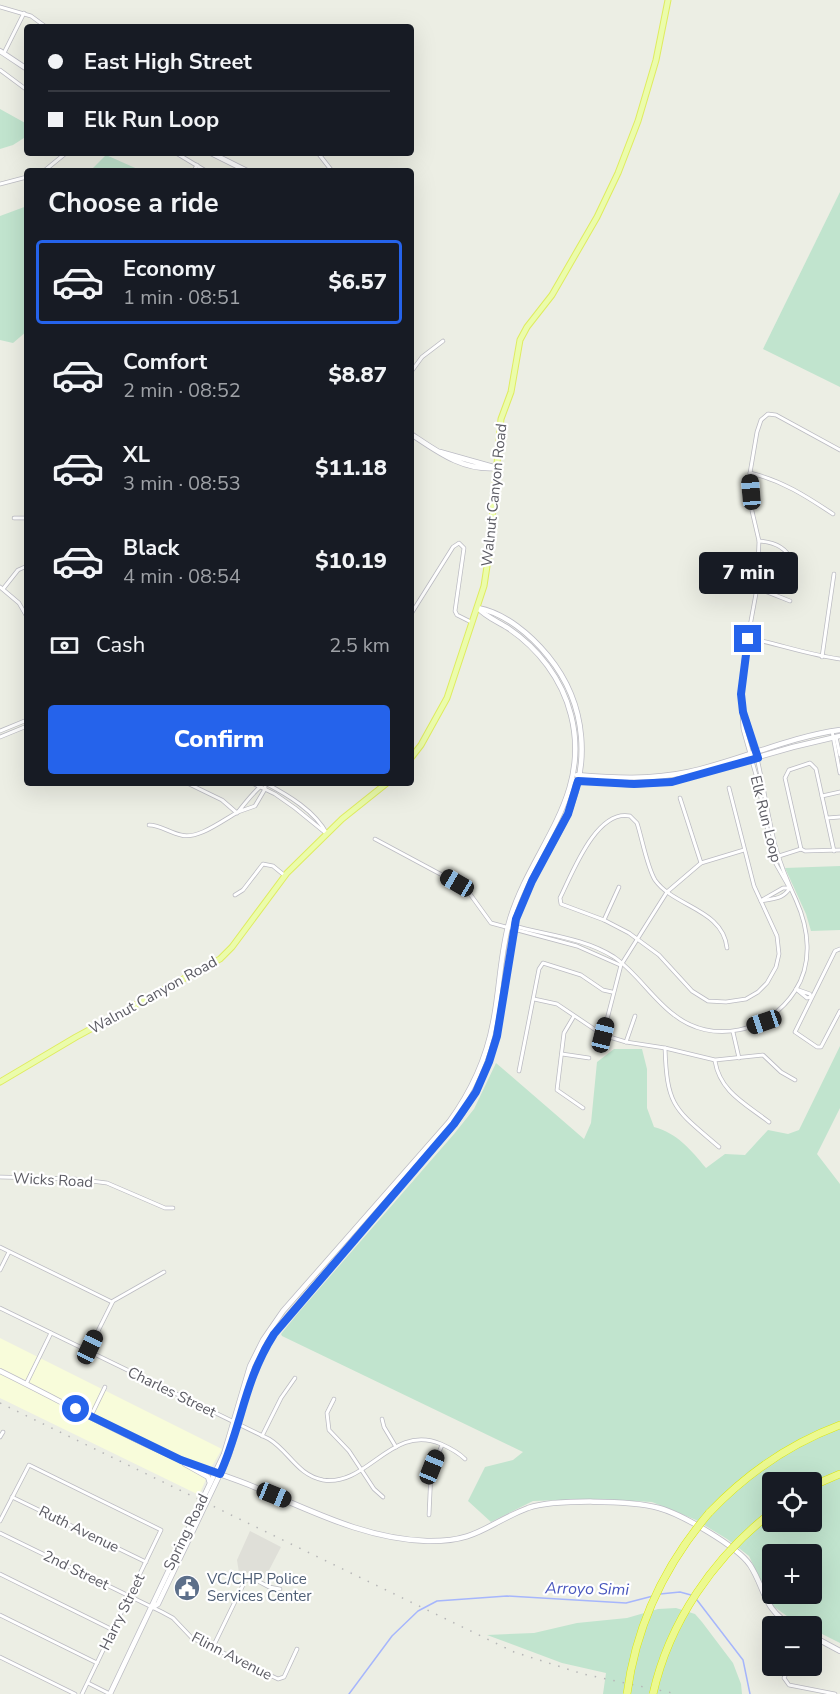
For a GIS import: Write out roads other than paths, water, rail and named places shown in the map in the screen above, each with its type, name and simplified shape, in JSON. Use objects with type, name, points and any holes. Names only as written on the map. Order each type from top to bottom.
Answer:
[{"type":"highway","points":[[627,1694],[635,1647],[652,1600],[680,1550],[709,1513],[738,1484],[770,1460],[799,1443],[840,1425]]},
{"type":"highway","points":[[822,1482],[840,1474]]},
{"type":"highway","points":[[653,1694],[669,1644],[692,1601],[729,1552],[762,1521]]},
{"type":"main road","name":"Walnut Canyon Road","points":[[414,754],[447,698],[478,608],[488,569],[501,419],[510,392],[520,340],[527,327],[552,296],[597,217],[618,173],[638,121],[656,60],[668,0]]},
{"type":"main road","points":[[2,52],[24,67]]},
{"type":"main road","points":[[217,156],[241,168]]},
{"type":"main road","points":[[414,436],[444,457],[487,469],[497,468]]},
{"type":"main road","name":"Spring Road","points":[[110,1694],[153,1608],[158,1604],[218,1473],[253,1373],[278,1328],[454,1124],[476,1092],[489,1062],[497,1036],[512,928],[522,889],[562,813],[576,777],[576,738],[564,692],[537,653],[516,634],[484,615],[478,608]]},
{"type":"main road","points":[[576,777],[634,784],[672,782],[840,730]]},
{"type":"main road","points":[[757,755],[836,737]]},
{"type":"main road","name":"Walnut Canyon Road","points":[[0,1082],[66,1042],[220,959],[232,947],[285,875],[364,800],[383,786]]},
{"type":"main road","points":[[0,1371],[181,1460],[208,1477],[210,1480],[208,1486]]},
{"type":"main road","points":[[181,1460],[360,1531],[424,1541],[467,1538],[529,1508],[545,1504],[576,1502],[658,1508],[692,1524],[738,1551],[753,1569],[770,1608],[777,1616]]},
{"type":"main road","name":"Spring Road","points":[[153,1608],[153,1602],[208,1486],[218,1473]]},
{"type":"main road","points":[[822,1641],[840,1651]]},
{"type":"street","points":[[0,7],[24,14],[41,24]]},
{"type":"street","points":[[2,52],[24,14]]},
{"type":"street","points":[[0,70],[24,88]]},
{"type":"street","points":[[48,168],[62,156]]},
{"type":"street","points":[[181,156],[202,168]]},
{"type":"street","points":[[320,156],[330,168]]},
{"type":"street","points":[[0,184],[24,178]]},
{"type":"street","points":[[414,368],[422,357],[443,341]]},
{"type":"street","name":"Elk Run Loop","points":[[790,888],[776,864],[742,729],[742,677],[758,588],[759,541],[753,511],[750,473],[757,432],[761,420],[768,414],[776,415],[840,450]]},
{"type":"street","points":[[750,473],[771,478],[797,490],[833,514]]},
{"type":"street","points":[[14,518],[24,518]]},
{"type":"street","points":[[759,541],[779,546],[788,552],[791,560]]},
{"type":"street","points":[[414,609],[453,547],[459,543],[464,548],[455,611],[457,615],[472,622]]},
{"type":"street","points":[[24,567],[18,570],[2,588],[19,603],[24,612]]},
{"type":"street","points":[[822,657],[834,574]]},
{"type":"street","points":[[758,588],[790,601]]},
{"type":"street","points":[[748,639],[784,645],[822,657],[840,659]]},
{"type":"street","name":"Elk Run Loop","points":[[375,839],[457,883],[470,894],[491,923],[577,946],[621,965],[673,1015],[687,1023],[710,1030],[733,1032],[764,1022],[786,1006],[796,990],[806,964],[808,942],[806,925],[779,856],[757,755],[743,712]]},
{"type":"street","points":[[0,731],[24,721]]},
{"type":"street","points":[[0,737],[24,727]]},
{"type":"street","points":[[831,731],[836,737],[840,755]]},
{"type":"street","points":[[836,737],[840,773]]},
{"type":"street","points":[[801,849],[785,778],[789,770],[810,763],[816,769],[834,851]]},
{"type":"street","points":[[194,786],[228,803],[237,812]]},
{"type":"street","points":[[237,812],[246,801],[253,797],[260,786],[295,808],[327,834]]},
{"type":"street","points":[[270,786],[299,804],[322,826],[327,834]]},
{"type":"street","points":[[727,948],[722,933],[703,912],[667,892],[655,879],[634,818],[621,815],[606,823],[592,835],[560,898],[561,904],[604,920],[639,941],[659,956],[692,991],[708,1001],[726,1002],[746,999],[767,983],[776,967],[778,954],[773,925],[754,886],[729,788]]},
{"type":"street","points":[[149,825],[156,825],[185,836],[194,835],[237,812],[252,808],[265,789]]},
{"type":"street","points":[[822,796],[840,792]]},
{"type":"street","points":[[680,798],[701,863]]},
{"type":"street","points":[[246,801],[246,806],[252,808]]},
{"type":"street","points":[[827,818],[840,818]]},
{"type":"street","points":[[779,856],[801,849],[805,851],[840,850]]},
{"type":"street","points":[[603,1035],[621,965],[639,941],[667,892],[701,863],[744,850]]},
{"type":"street","points":[[236,895],[243,890],[263,864],[273,866],[285,875]]},
{"type":"street","points":[[604,920],[619,887]]},
{"type":"street","points":[[761,901],[783,888],[790,888]]},
{"type":"street","points":[[761,901],[778,900],[790,888]]},
{"type":"street","points":[[839,949],[811,997],[795,1032],[821,1047],[840,1011]]},
{"type":"street","points":[[519,1071],[539,969],[543,963],[581,975],[603,990],[613,992]]},
{"type":"street","points":[[796,990],[807,998],[811,997]]},
{"type":"street","points":[[534,999],[557,1004],[603,1035],[626,1042],[665,1048],[715,1060],[763,1055],[781,1072],[795,1080]]},
{"type":"street","points":[[574,1016],[564,1033],[557,1090],[583,1108]]},
{"type":"street","points":[[626,1042],[634,1016]]},
{"type":"street","points":[[733,1032],[739,1058]]},
{"type":"street","points":[[665,1048],[668,1090],[673,1103],[680,1113],[719,1147]]},
{"type":"street","points":[[562,1054],[589,1058]]},
{"type":"street","points":[[715,1060],[718,1075],[727,1090],[769,1122]]},
{"type":"street","name":"Wicks Road","points":[[0,1177],[75,1179],[107,1183],[165,1208],[173,1208]]},
{"type":"street","points":[[0,1247],[112,1302]]},
{"type":"street","points":[[0,1270],[9,1252]]},
{"type":"street","points":[[88,1351],[112,1302],[164,1272]]},
{"type":"street","name":"Charles Street","points":[[0,1308],[262,1436],[278,1445],[296,1466],[314,1478],[338,1480],[361,1469],[396,1447],[413,1440],[430,1440],[442,1444],[465,1459]]},
{"type":"street","points":[[26,1384],[51,1333]]},
{"type":"street","points":[[262,1436],[280,1398],[295,1378]]},
{"type":"street","points":[[91,1416],[105,1387]]},
{"type":"street","points":[[334,1399],[327,1413],[329,1430],[349,1451],[374,1489],[383,1497]]},
{"type":"street","points":[[382,1419],[396,1447]]},
{"type":"street","points":[[0,1437],[3,1432]]},
{"type":"street","points":[[429,1515],[431,1471],[442,1444]]},
{"type":"street","name":"Harry Street","points":[[12,1497],[29,1465],[161,1530],[82,1694]]},
{"type":"street","points":[[0,1521],[12,1497]]},
{"type":"street","name":"Ruth Avenue","points":[[12,1497],[146,1562]]},
{"type":"street","name":"2nd Street","points":[[0,1533],[153,1608]]},
{"type":"street","points":[[0,1574],[114,1630]]},
{"type":"street","points":[[212,1649],[248,1578],[255,1579],[269,1587],[280,1588]]},
{"type":"street","name":"Flinn Avenue","points":[[153,1608],[173,1618],[192,1638],[278,1679],[284,1677],[297,1649]]},
{"type":"street","points":[[0,1615],[97,1663]]},
{"type":"street","points":[[0,1657],[75,1694]]},
{"type":"street","points":[[785,1676],[785,1682],[789,1685],[835,1694]]},
{"type":"street","points":[[88,1683],[110,1694]]},
{"type":"waterway","name":"Arroyo Simi","points":[[660,1594],[680,1592],[691,1595]]},
{"type":"waterway","points":[[349,1694],[392,1636],[418,1611],[437,1601],[507,1596],[626,1603],[653,1596]]},
{"type":"waterway","name":"Arroyo Simi","points":[[697,1600],[743,1660],[750,1694]]},
{"type":"railway","points":[[0,1403],[514,1652],[583,1674],[677,1694]]},
{"type":"place","name":"VC/CHP Police Services Center","points":[[187,1588]]}]
